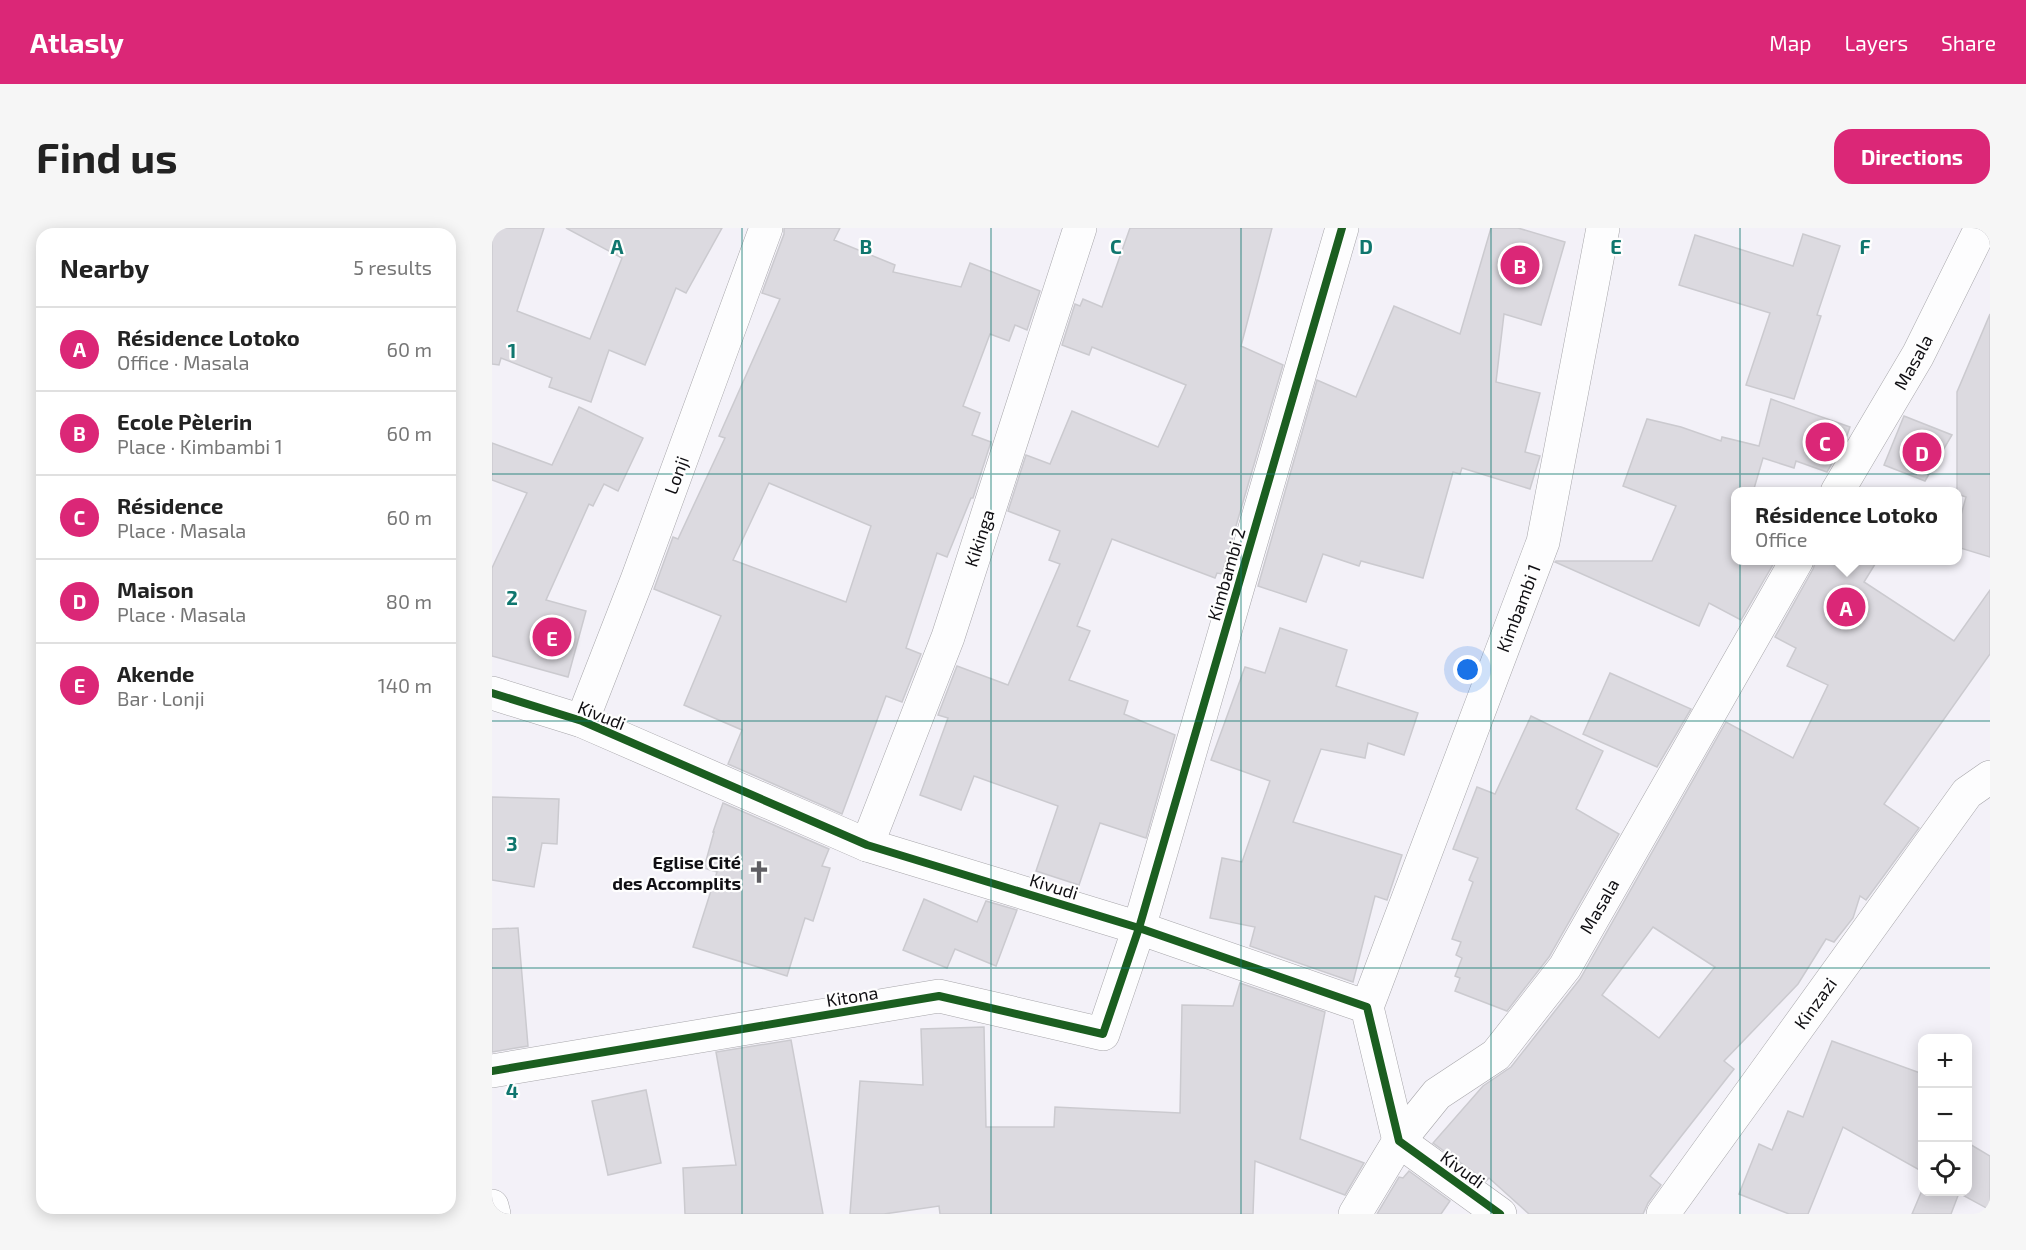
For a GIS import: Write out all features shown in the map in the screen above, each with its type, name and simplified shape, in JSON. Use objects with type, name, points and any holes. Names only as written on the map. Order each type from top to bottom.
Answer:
[{"type":"street","name":"Lonji","points":[[582,722],[637,580],[766,228]]},
{"type":"street","name":"Kikinga","points":[[867,845],[948,637],[1080,228]]},
{"type":"street","name":"Kimbambi 2","points":[[1139,928],[1342,228]]},
{"type":"street","name":"Kimbambi 1","points":[[1366,1007],[1543,542],[1603,228]]},
{"type":"street","name":"Masala","points":[[1840,487],[1918,355],[1981,228]]},
{"type":"street","name":"Masala","points":[[1355,1214],[1400,1141],[1437,1094],[1496,1055],[1565,967],[1795,565]]},
{"type":"street","name":"Kivudi","points":[[492,693],[582,722],[867,845],[1139,928],[1366,1007]]},
{"type":"street","name":"Kinzazi","points":[[1663,1214],[1979,785]]},
{"type":"street","name":"Kitona","points":[[492,1071],[939,996],[1103,1034],[1139,928]]},
{"type":"street","points":[[1366,1007],[1400,1141]]},
{"type":"street","name":"Kivudi","points":[[1400,1141],[1500,1214]]},
{"type":"street","points":[[492,1206],[494,1214]]},
{"type":"building","points":[[492,228],[544,228],[517,311],[590,339],[622,258],[566,228],[722,228],[686,293],[676,288],[645,365],[609,350],[591,402],[549,387],[552,378],[501,358],[499,365],[492,364]]},
{"type":"building","points":[[784,228],[840,228],[834,240],[895,265],[893,272],[961,287],[970,263],[1040,291],[1027,330],[1015,325],[1009,341],[990,334],[963,406],[980,413],[972,435],[991,442],[973,498],[971,498],[947,557],[937,553],[906,648],[921,654],[902,702],[886,696],[842,814],[728,764],[742,730],[684,705],[721,616],[654,589],[673,537],[678,539],[725,438],[719,436],[780,299],[762,293],[784,234]],"holes":[[[769,483],[871,526],[846,602],[733,560]]]},
{"type":"building","points":[[1130,228],[1272,228],[1241,346],[1283,365],[1222,574],[1217,573],[1215,578],[1112,539],[1077,626],[1090,631],[1069,680],[1128,701],[1124,714],[1175,735],[1146,838],[1100,823],[1079,885],[1036,871],[1058,806],[974,776],[961,810],[920,795],[948,718],[938,715],[957,666],[1008,685],[1060,564],[1049,560],[1060,531],[1008,511],[1026,455],[1050,464],[1072,411],[1158,447],[1186,385],[1092,347],[1089,355],[1062,345],[1075,304],[1080,306],[1083,299],[1102,307]]},
{"type":"building","points":[[1491,228],[1518,228],[1565,242],[1541,325],[1504,314],[1496,382],[1540,393],[1525,452],[1540,456],[1530,489],[1462,468],[1460,474],[1453,472],[1423,578],[1361,561],[1359,566],[1323,554],[1306,602],[1258,586],[1317,380],[1356,397],[1394,306],[1460,334]]},
{"type":"building","points":[[1803,234],[1840,246],[1817,315],[1821,316],[1794,399],[1746,385],[1770,313],[1679,285],[1695,235],[1793,266]]},
{"type":"building","points":[[1990,314],[1990,557],[1962,549],[1962,512],[1966,497],[1962,496],[1962,487],[1957,487],[1957,392]]},
{"type":"building","points":[[1771,399],[1850,427],[1845,441],[1827,472],[1796,461],[1794,468],[1763,458],[1754,487],[1731,487],[1731,565],[1773,565],[1741,620],[1709,603],[1699,626],[1555,562],[1652,561],[1676,506],[1623,486],[1647,419],[1681,427],[1721,441],[1722,437],[1759,446]]},
{"type":"building","points":[[579,407],[643,438],[618,491],[604,484],[593,506],[589,504],[546,600],[586,611],[568,677],[492,656],[492,568],[527,493],[492,480],[492,443],[552,465]]},
{"type":"building","points":[[1904,416],[1952,435],[1925,481],[1884,465]]},
{"type":"building","points":[[1814,565],[1875,565],[1864,582],[1954,641],[1990,590],[1990,654],[1884,804],[1919,828],[1866,900],[1860,896],[1853,918],[1834,942],[1826,939],[1798,984],[1724,1061],[1734,1069],[1650,1176],[1661,1185],[1643,1214],[1529,1214],[1489,1178],[1486,1181],[1433,1143],[1483,1086],[1511,1067],[1580,979],[1726,722],[1793,758],[1828,685],[1787,666],[1796,648],[1775,637]],"holes":[[[1653,927],[1715,967],[1659,1038],[1602,995]]]},
{"type":"building","points":[[1280,628],[1347,650],[1336,686],[1418,713],[1404,755],[1368,743],[1365,758],[1321,749],[1293,822],[1402,855],[1387,900],[1375,896],[1353,982],[1250,946],[1255,927],[1210,918],[1222,858],[1242,862],[1270,781],[1211,760],[1245,667],[1265,673]]},
{"type":"building","points":[[1610,673],[1691,709],[1657,767],[1583,734]]},
{"type":"building","points":[[1531,716],[1603,751],[1576,809],[1619,834],[1549,957],[1507,1011],[1455,991],[1460,978],[1455,976],[1462,958],[1456,955],[1461,942],[1452,939],[1473,882],[1469,880],[1478,858],[1453,849],[1477,787],[1495,794]]},
{"type":"building","points":[[492,797],[559,799],[557,844],[542,843],[534,887],[492,880]]},
{"type":"building","points":[[723,803],[829,849],[822,866],[830,868],[813,921],[805,918],[787,976],[693,947],[717,872],[704,868]]},
{"type":"building","points":[[924,899],[977,922],[986,901],[1017,910],[996,966],[955,949],[947,968],[903,950]]},
{"type":"building","points":[[518,928],[528,1046],[492,1052],[492,929]]},
{"type":"building","points":[[1240,983],[1325,1012],[1300,1139],[1364,1163],[1345,1195],[1255,1161],[1253,1214],[940,1214],[939,1206],[884,1214],[850,1214],[860,1081],[923,1085],[921,1029],[984,1027],[986,1127],[1054,1127],[1055,1107],[1180,1113],[1182,1005],[1233,1006]]},
{"type":"building","points":[[791,1040],[823,1214],[685,1214],[683,1168],[736,1165],[716,1052]]},
{"type":"building","points":[[1832,1041],[1918,1072],[1918,1169],[1843,1127],[1808,1214],[1789,1214],[1739,1194],[1759,1144],[1772,1150],[1788,1111],[1803,1117]]},
{"type":"building","points":[[646,1090],[661,1163],[608,1175],[592,1101]]},
{"type":"building","points":[[1972,1145],[1990,1156],[1990,1210],[1964,1196],[1972,1196]]},
{"type":"building","points":[[1409,1171],[1450,1201],[1441,1214],[1377,1214],[1399,1177],[1403,1178]]},
{"type":"building","points":[[1920,1196],[1958,1196],[1951,1214],[1912,1214]]},
{"type":"cycle path","points":[[492,1071],[939,996],[1103,1034],[1139,928],[1342,228]]},
{"type":"cycle path","points":[[492,693],[582,721],[867,845],[1139,928],[1367,1007],[1399,1141],[1500,1214]]},
{"type":"place","name":"Ecole Pèlerin","points":[[1520,265]]},
{"type":"place","name":"Résidence","points":[[1825,442]]},
{"type":"place","name":"Maison","points":[[1922,452]]},
{"type":"place","name":"Résidence Lotoko","points":[[1846,607]]},
{"type":"place","name":"Akende","points":[[552,637]]},
{"type":"place","name":"Eglise Cité des Accomplits","points":[[759,872]]}]
